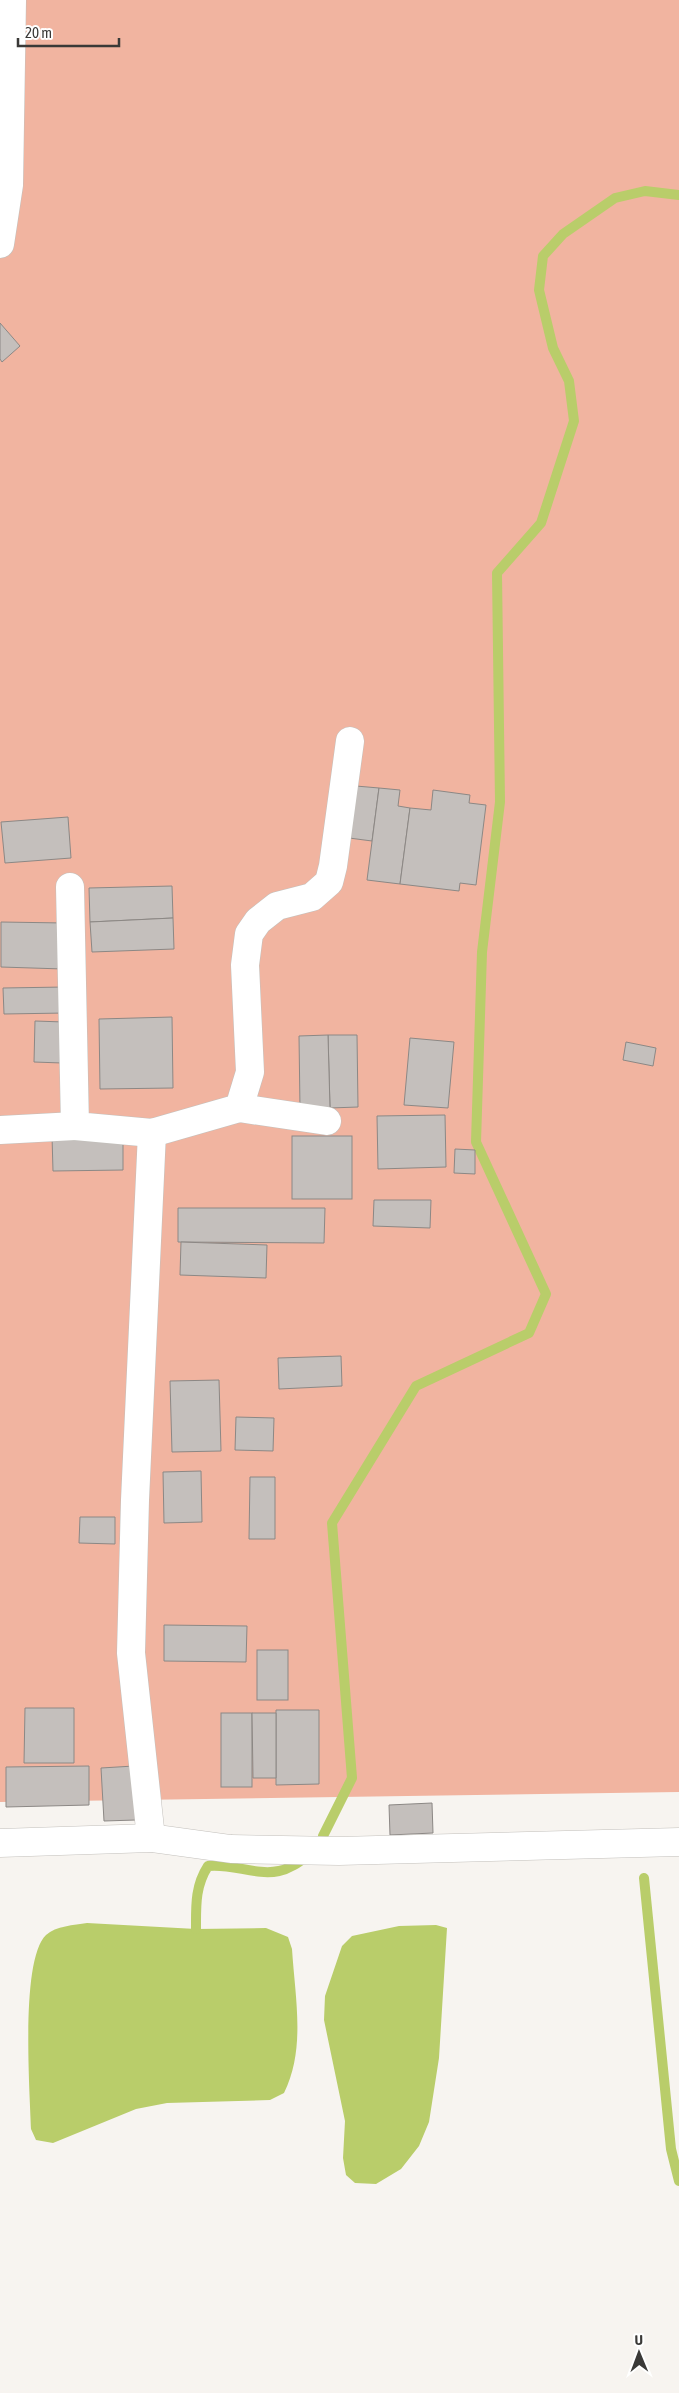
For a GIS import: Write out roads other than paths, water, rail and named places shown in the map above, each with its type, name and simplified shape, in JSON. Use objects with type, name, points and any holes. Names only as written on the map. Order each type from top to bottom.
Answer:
[{"type":"street","points":[[0,244],[9,185],[12,0]]},
{"type":"street","points":[[239,1108],[250,1072],[245,965],[249,934],[258,921],[277,906],[312,897],[329,882],[333,866],[350,741]]},
{"type":"street","points":[[70,886],[75,1126]]},
{"type":"street","points":[[0,1130],[75,1126],[152,1133],[239,1108],[326,1121]]},
{"type":"street","points":[[151,1838],[131,1654],[134,1500],[152,1133]]},
{"type":"street","points":[[0,1843],[151,1838],[232,1849],[339,1851],[679,1842]]},
{"type":"waterway","points":[[323,1836],[352,1778],[332,1523],[416,1386],[529,1333],[546,1294],[476,1142],[482,952],[500,802],[497,573],[541,523],[574,421],[569,381],[553,348],[539,290],[543,256],[563,234],[615,198],[645,191],[679,195]]},
{"type":"waterway","points":[[196,1929],[198,1889],[208,1866],[226,1866],[270,1872],[287,1869],[307,1856]]},
{"type":"waterway","points":[[644,1878],[671,2149],[679,2181]]}]
